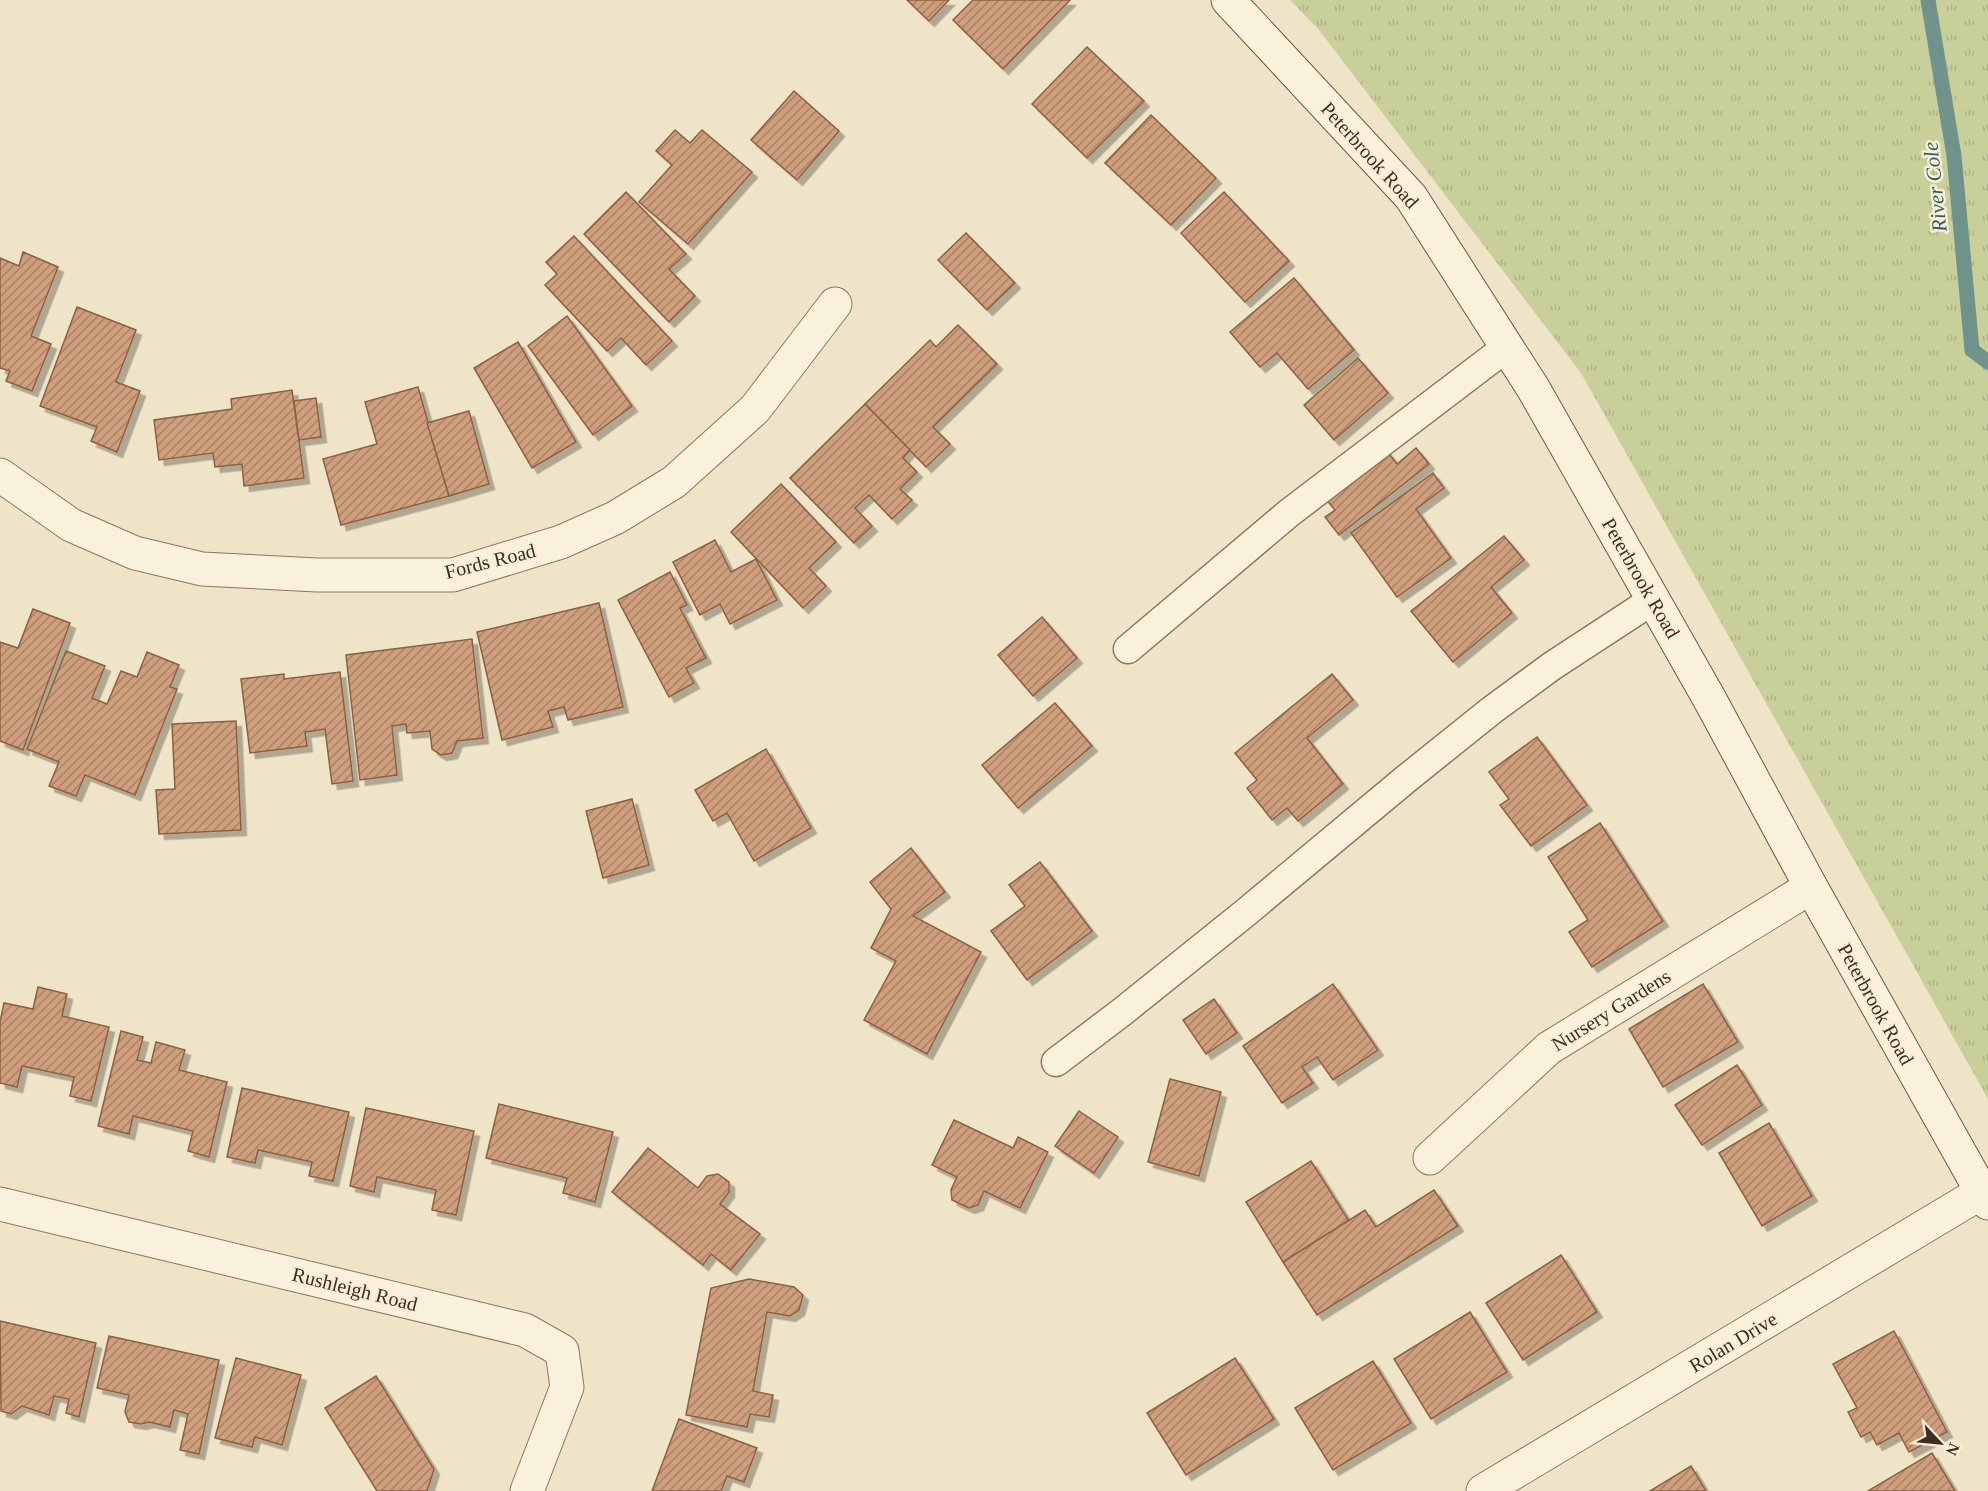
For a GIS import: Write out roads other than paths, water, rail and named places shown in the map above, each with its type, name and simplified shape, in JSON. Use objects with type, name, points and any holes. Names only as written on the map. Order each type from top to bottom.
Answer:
[{"type":"street","name":"Peterbrook Road","points":[[1228,0],[1411,197],[1507,347],[1539,398],[1653,600],[1985,1198]]},
{"type":"street","name":"Fords Road","points":[[0,476],[71,525],[135,553],[202,569],[316,575],[453,575],[561,542],[615,518],[674,482],[755,409],[835,304]]},
{"type":"street","name":"Nursery Gardens","points":[[1430,1158],[1549,1048],[1811,887]]},
{"type":"street","name":"Rolan Drive","points":[[1483,1491],[1985,1198]]},
{"type":"street","name":"Rushleigh Road","points":[[0,1204],[525,1330],[562,1351],[567,1387],[527,1491]]},
{"type":"lane","points":[[1128,649],[1289,513],[1507,347]]},
{"type":"lane","points":[[1056,1062],[1244,914],[1388,793],[1492,710],[1552,666],[1653,600]]},
{"type":"waterway","name":"River Cole","points":[[1928,0],[1954,156],[1972,350],[1988,362]]}]
